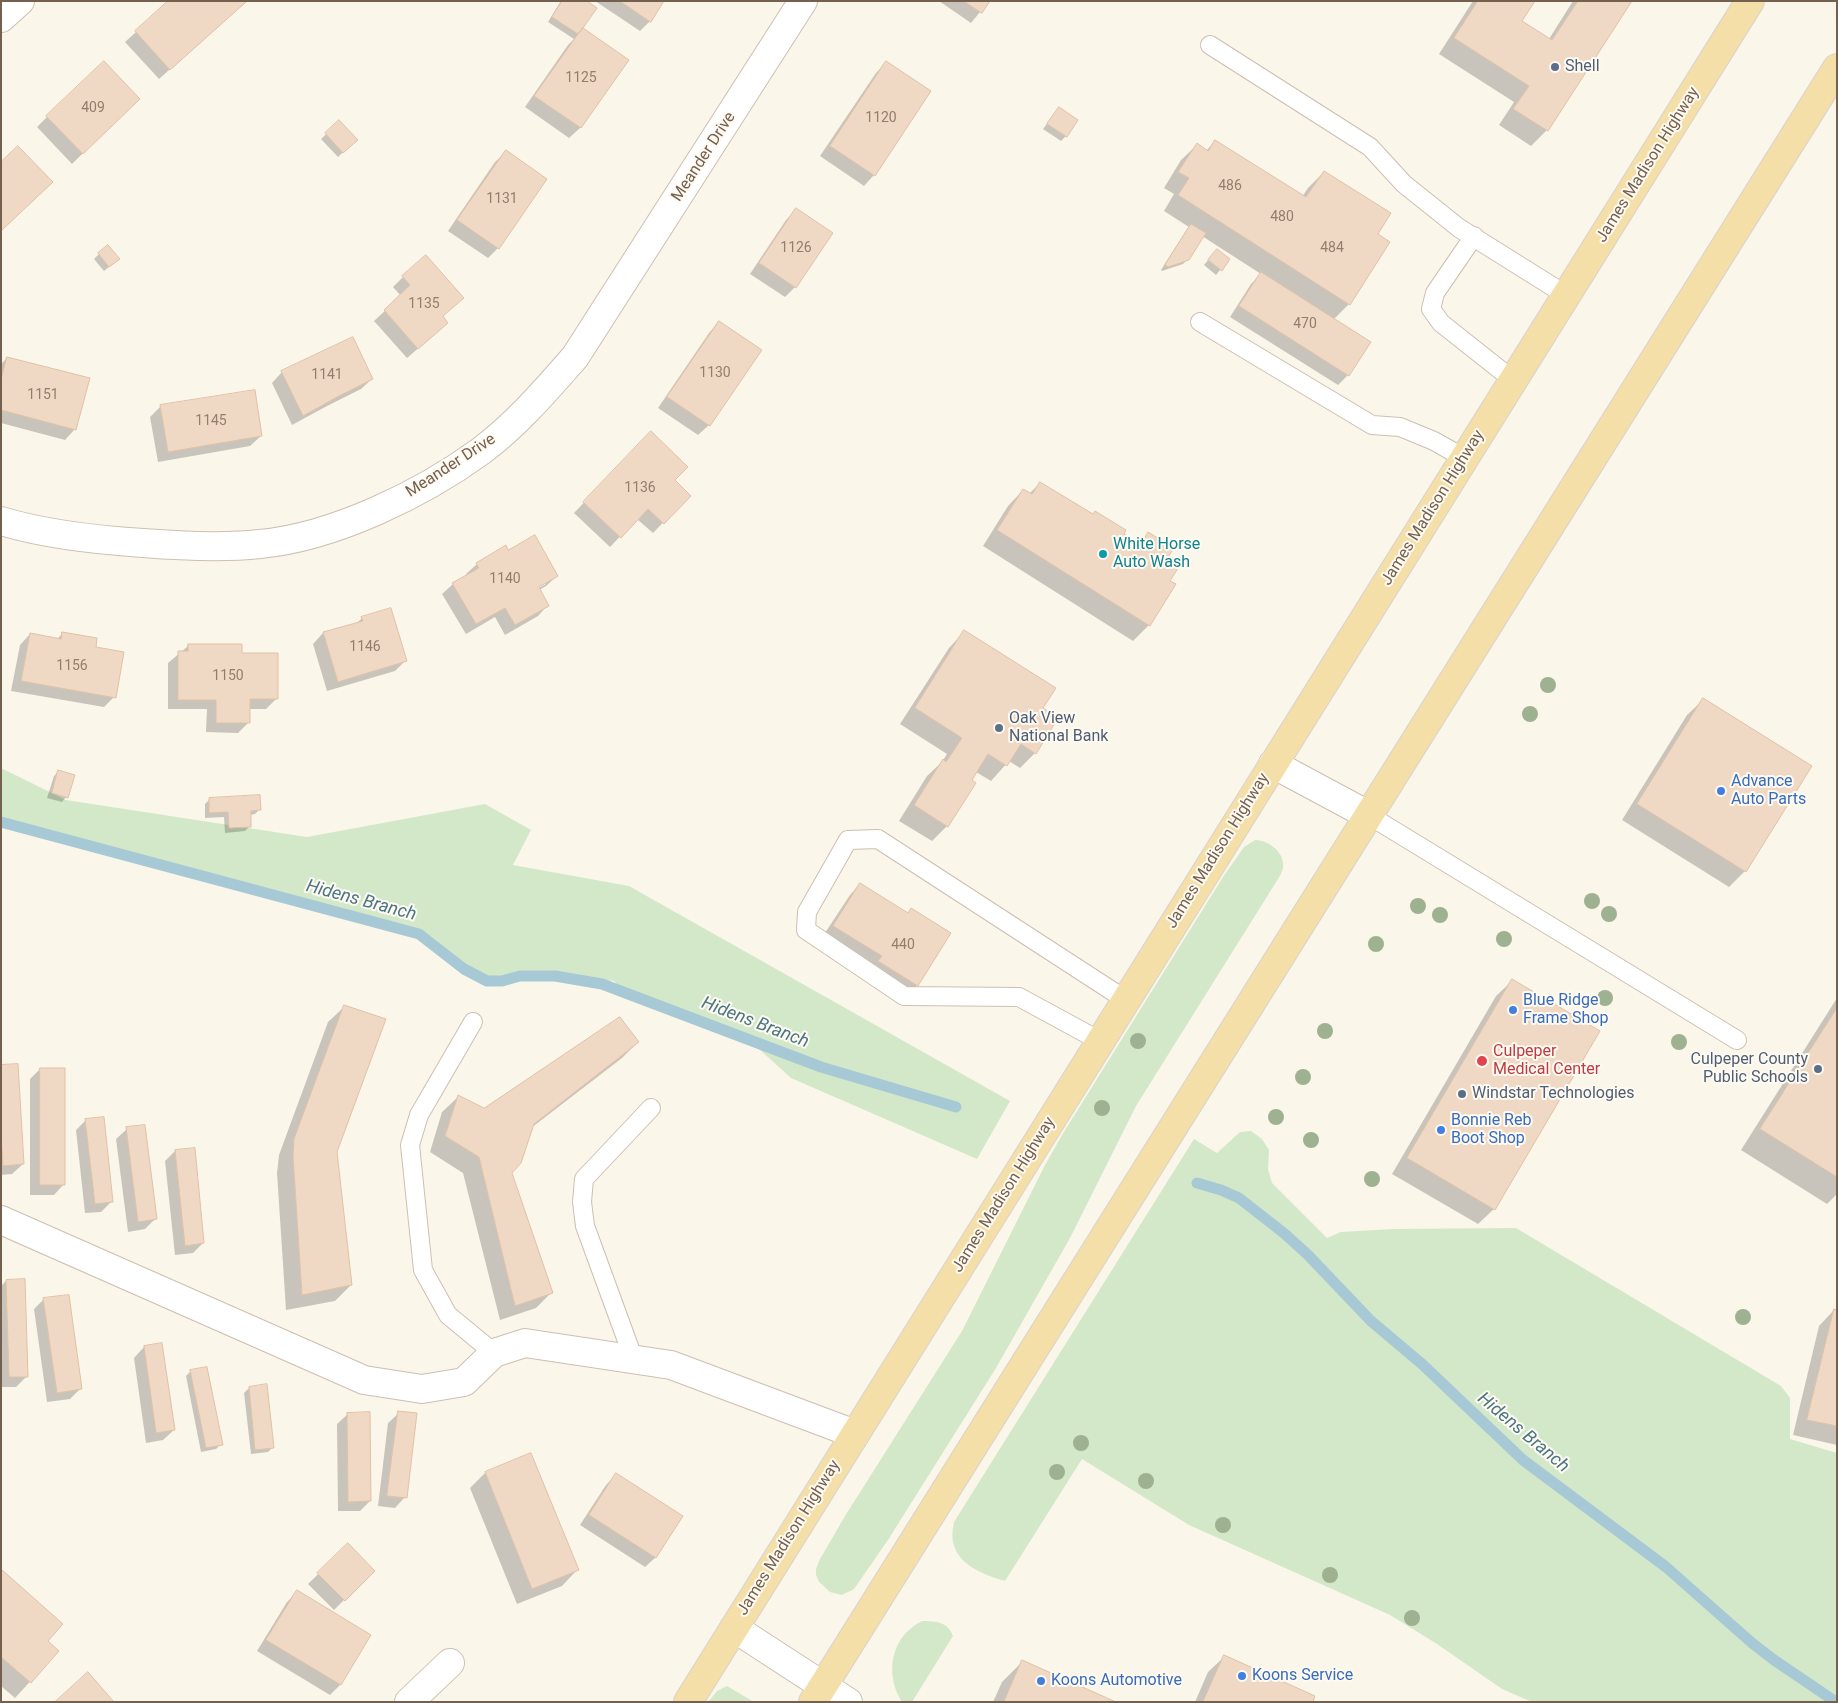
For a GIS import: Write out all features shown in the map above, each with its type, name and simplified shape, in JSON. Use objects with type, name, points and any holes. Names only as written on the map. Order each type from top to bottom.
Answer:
[{"type":"main road","name":"James Madison Highway","points":[[688,1702],[1750,1]]},
{"type":"main road","points":[[818,1694],[1837,68]]},
{"type":"street","points":[[1,18],[20,1]]},
{"type":"street","name":"Meander Drive","points":[[1,521],[93,540],[177,546],[260,544],[303,536],[366,516],[414,493],[481,450],[531,407],[575,357],[803,1]]},
{"type":"street","points":[[1273,764],[1370,816]]},
{"type":"street","points":[[1,1220],[364,1380],[422,1389],[464,1382],[494,1353],[525,1342],[671,1365],[854,1434]]},
{"type":"street","points":[[734,1628],[818,1694],[848,1702]]},
{"type":"street","points":[[409,1702],[450,1663]]},
{"type":"lane","points":[[1210,45],[1370,147],[1404,184],[1459,228],[1566,295]]},
{"type":"lane","points":[[1474,236],[1434,293],[1431,309],[1441,323],[1513,380]]},
{"type":"lane","points":[[1200,322],[1372,425],[1400,427],[1434,441],[1464,458]]},
{"type":"lane","points":[[1370,816],[1737,1040]]},
{"type":"lane","points":[[1100,1041],[1019,997],[904,996],[806,930],[807,912],[848,840],[878,839],[1126,1000]]},
{"type":"lane","points":[[473,1022],[419,1115],[410,1145],[423,1270],[448,1316],[494,1353]]},
{"type":"lane","points":[[634,1360],[585,1226],[582,1202],[584,1179],[651,1108]]},
{"type":"green space","points":[[1,768],[66,800],[307,837],[485,804],[531,830],[513,865],[629,886],[1010,1101],[977,1159],[791,1078],[749,1040],[578,980],[621,990],[614,981],[555,976],[487,981],[464,969],[419,934],[1,822]]},
{"type":"green space","points":[[1255,840],[1269,844],[1280,854],[1283,869],[1280,875],[1136,1106],[1070,1238],[996,1368],[888,1540],[854,1589],[842,1595],[830,1592],[819,1582],[816,1575],[820,1559],[845,1516],[962,1331],[1062,1135],[1223,877],[1244,847]]},
{"type":"green space","points":[[1251,1131],[1262,1139],[1269,1150],[1268,1169],[1272,1183],[1327,1238],[1341,1232],[1393,1229],[1516,1228],[1781,1386],[1790,1398],[1790,1439],[1837,1453],[1837,1702],[1532,1702],[1502,1689],[1437,1644],[1390,1615],[1189,1525],[1082,1459],[1005,1581],[983,1573],[965,1562],[958,1555],[954,1546],[952,1535],[954,1522],[1194,1139],[1217,1153],[1240,1132]]},
{"type":"green space","points":[[922,1621],[941,1623],[951,1631],[953,1636],[912,1702],[902,1702],[893,1680],[892,1668],[894,1657],[897,1646],[903,1636]]},
{"type":"green space","points":[[727,1686],[754,1702],[708,1702],[717,1691]]},
{"type":"building","points":[[168,1],[246,2],[170,70],[135,31]]},
{"type":"building","points":[[562,1],[587,1],[597,8],[578,34],[552,17]]},
{"type":"building","points":[[620,1],[664,1],[651,22]]},
{"type":"building","points":[[964,1],[990,1],[982,13]]},
{"type":"building","points":[[1478,1],[1535,1],[1522,21],[1552,40],[1578,1],[1632,1],[1548,131],[1513,109],[1529,86],[1454,38]]},
{"type":"building","points":[[583,28],[629,60],[581,128],[534,96]]},
{"type":"building","points":[[104,61],[140,99],[83,154],[46,116]]},
{"type":"building","points":[[886,61],[931,91],[875,176],[830,146]]},
{"type":"building","points":[[1059,107],[1078,120],[1067,137],[1047,124]]},
{"type":"building","points":[[339,120],[358,140],[343,153],[325,133]]},
{"type":"building","points":[[1215,140],[1306,197],[1324,171],[1391,213],[1378,234],[1390,242],[1350,305],[1178,195],[1189,178],[1178,172],[1197,143],[1208,151]]},
{"type":"building","points":[[18,146],[53,182],[1,231],[1,162]]},
{"type":"building","points":[[506,150],[547,179],[499,249],[457,220]]},
{"type":"building","points":[[796,208],[833,233],[796,288],[759,263]]},
{"type":"building","points":[[1191,224],[1206,233],[1189,260],[1168,267],[1165,265]]},
{"type":"building","points":[[108,245],[120,259],[109,267],[98,253]]},
{"type":"building","points":[[1217,249],[1230,259],[1222,271],[1208,260]]},
{"type":"building","points":[[426,255],[464,298],[443,316],[448,323],[418,349],[384,310],[410,285],[402,276]]},
{"type":"building","points":[[1261,272],[1371,342],[1349,376],[1239,306]]},
{"type":"building","points":[[719,321],[762,350],[710,426],[667,397]]},
{"type":"building","points":[[353,337],[373,379],[303,416],[281,371]]},
{"type":"building","points":[[7,357],[90,378],[76,430],[1,410],[1,380]]},
{"type":"building","points":[[255,390],[262,436],[168,452],[160,405]]},
{"type":"building","points":[[651,431],[688,467],[675,480],[691,496],[664,524],[648,509],[621,538],[583,502]]},
{"type":"building","name":"White Horse Auto Wash","points":[[1040,482],[1093,514],[1095,511],[1126,530],[1124,534],[1141,544],[1148,532],[1174,548],[1166,560],[1178,568],[1170,581],[1176,584],[1150,626],[997,530],[1023,489],[1032,494]]},
{"type":"building","points":[[535,535],[558,576],[539,587],[549,606],[515,625],[505,608],[476,624],[452,583],[479,568],[476,563],[506,545],[508,550]]},
{"type":"building","points":[[391,608],[407,661],[338,682],[323,632],[363,621],[361,617]]},
{"type":"building","name":"Oak View National Bank","points":[[964,630],[1056,688],[1043,708],[1058,718],[1036,754],[1021,744],[1007,766],[988,754],[972,780],[976,783],[948,827],[914,805],[943,759],[946,762],[962,738],[915,708]]},
{"type":"building","points":[[62,632],[97,638],[96,647],[124,652],[116,698],[21,681],[30,633],[61,639]]},
{"type":"building","points":[[188,644],[242,644],[242,653],[278,653],[278,699],[250,699],[250,723],[216,723],[216,700],[178,700],[178,651],[188,651]]},
{"type":"building","name":"Advance Auto Parts","points":[[1703,698],[1812,766],[1746,872],[1637,804]]},
{"type":"building","points":[[58,770],[75,775],[68,798],[52,793]]},
{"type":"building","points":[[260,795],[261,810],[251,811],[251,827],[229,828],[228,812],[209,813],[209,798]]},
{"type":"building","points":[[860,883],[908,913],[911,908],[951,933],[918,986],[878,961],[882,956],[833,926]]},
{"type":"building","points":[[1512,979],[1600,1031],[1495,1210],[1407,1158]]},
{"type":"building","points":[[344,1005],[386,1019],[337,1152],[352,1285],[302,1295],[293,1156],[294,1139]]},
{"type":"building","name":"Culpeper County Public Schools","points":[[1837,1008],[1837,1177],[1760,1129]]},
{"type":"building","points":[[620,1017],[639,1042],[534,1124],[521,1163],[512,1173],[553,1293],[515,1306],[479,1157],[445,1136],[458,1095],[484,1108]]},
{"type":"building","points":[[18,1064],[24,1164],[3,1166],[1,1065]]},
{"type":"building","points":[[40,1068],[65,1068],[65,1185],[40,1185]]},
{"type":"building","points":[[104,1117],[113,1202],[95,1204],[85,1119]]},
{"type":"building","points":[[145,1125],[157,1219],[138,1222],[126,1127]]},
{"type":"building","points":[[195,1148],[204,1243],[185,1246],[175,1150]]},
{"type":"building","points":[[25,1279],[28,1377],[9,1377],[6,1280]]},
{"type":"building","points":[[69,1295],[82,1389],[57,1393],[43,1298]]},
{"type":"building","points":[[1834,1309],[1837,1310],[1837,1426],[1807,1420]]},
{"type":"building","points":[[162,1343],[175,1430],[156,1433],[144,1346]]},
{"type":"building","points":[[207,1367],[223,1445],[206,1448],[190,1370]]},
{"type":"building","points":[[267,1384],[274,1448],[255,1450],[249,1387]]},
{"type":"building","points":[[398,1411],[417,1413],[407,1498],[387,1496]]},
{"type":"building","points":[[370,1412],[371,1501],[348,1502],[347,1413]]},
{"type":"building","points":[[531,1453],[579,1570],[532,1589],[485,1472]]},
{"type":"building","points":[[616,1473],[683,1516],[656,1558],[589,1515]]},
{"type":"building","points":[[348,1543],[375,1571],[345,1601],[317,1573]]},
{"type":"building","points":[[1,1569],[63,1624],[48,1641],[59,1651],[31,1683],[1,1657]]},
{"type":"building","points":[[297,1590],[371,1635],[341,1685],[266,1640]]},
{"type":"building","name":"Koons Service","points":[[1224,1655],[1315,1696],[1313,1702],[1203,1702]]},
{"type":"building","name":"Koons Automotive","points":[[1022,1660],[1116,1702],[1004,1702]]},
{"type":"building","points":[[88,1672],[114,1702],[55,1702]]},
{"type":"waterway","name":"Hidens Branch","points":[[1,822],[419,934],[464,969],[487,981],[502,981],[520,976],[555,976],[602,984],[821,1067],[956,1107]]},
{"type":"waterway","name":"Hidens Branch","points":[[1197,1183],[1239,1198],[1285,1234],[1308,1255],[1371,1321],[1422,1364],[1523,1460],[1666,1567],[1752,1643],[1836,1702]]},
{"type":"place","name":"Shell","points":[[1555,67]]},
{"type":"place","name":"White Horse Auto Wash","points":[[1103,554]]},
{"type":"place","name":"Oak View National Bank","points":[[999,728]]},
{"type":"place","name":"Advance Auto Parts","points":[[1721,791]]},
{"type":"place","name":"Blue Ridge Frame Shop","points":[[1513,1010]]},
{"type":"place","name":"Culpeper Medical Center","points":[[1482,1061]]},
{"type":"place","name":"Culpeper County Public Schools","points":[[1818,1069]]},
{"type":"place","name":"Windstar Technologies","points":[[1462,1094]]},
{"type":"place","name":"Bonnie Reb Boot Shop","points":[[1441,1130]]},
{"type":"place","name":"Koons Service","points":[[1242,1676]]},
{"type":"place","name":"Koons Automotive","points":[[1041,1681]]}]
